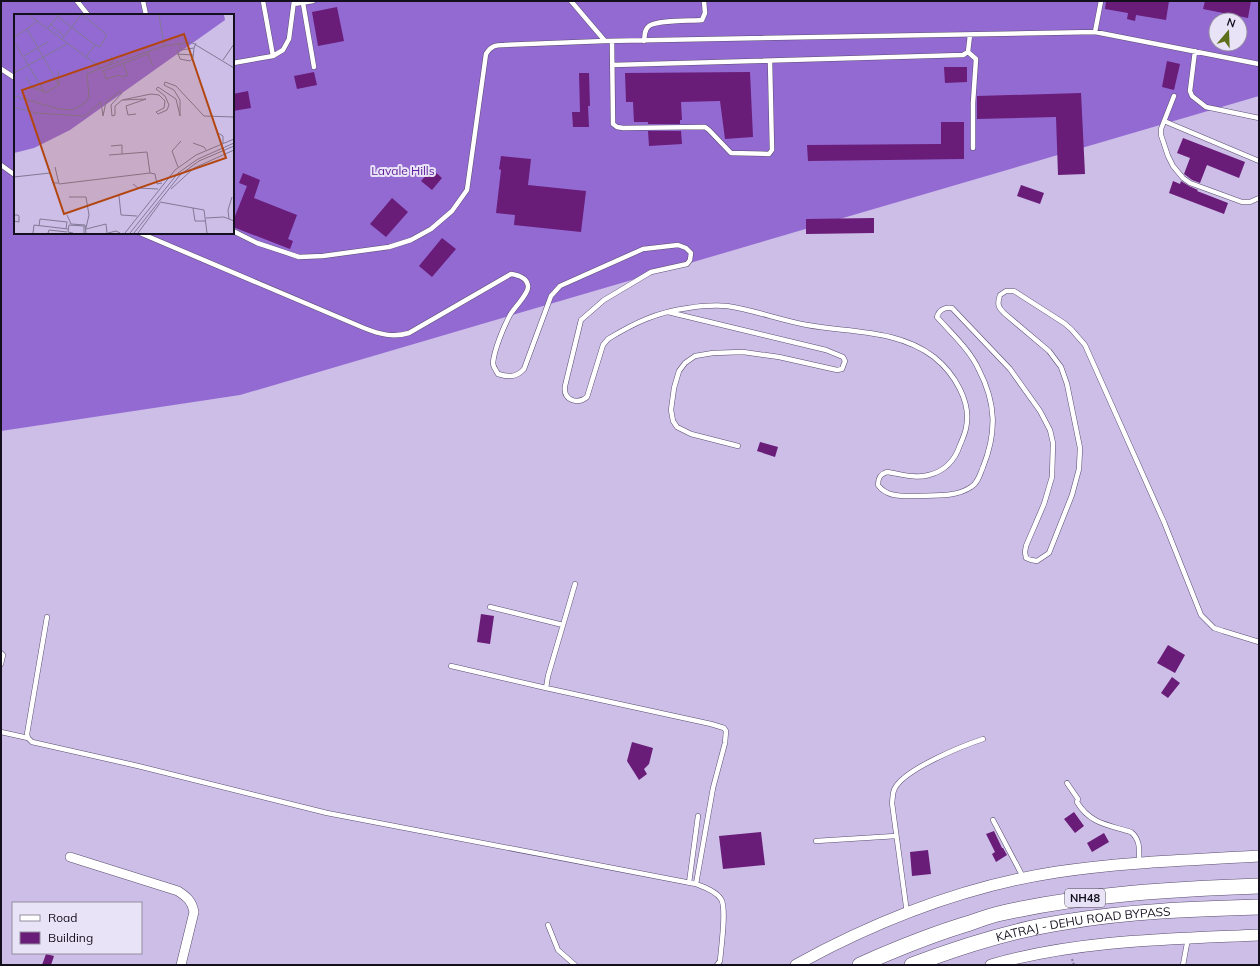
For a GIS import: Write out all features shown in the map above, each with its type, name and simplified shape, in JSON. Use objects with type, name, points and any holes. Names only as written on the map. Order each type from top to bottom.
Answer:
[{"type":"highway","name":"KATRAJ - DEHU ROAD BYPASS","points":[[860,965],[946,930],[1001,913],[1061,901],[1121,893],[1259,886]]},
{"type":"highway","name":"KATRAJ - DEHU ROAD BYPASS","points":[[912,965],[953,950],[1006,934],[1064,922],[1123,914],[1259,907]]},
{"type":"street","points":[[796,965],[823,950],[877,925],[936,903],[994,885],[1056,872],[1139,863],[1259,856]]},
{"type":"street","points":[[70,857],[178,891],[188,898],[194,912],[181,965]]},
{"type":"street","points":[[991,965],[1069,948],[1125,942],[1259,935]]},
{"type":"lane","points":[[77,1],[87,14]]},
{"type":"lane","points":[[143,1],[146,14]]},
{"type":"lane","points":[[263,1],[273,56]]},
{"type":"lane","points":[[234,63],[273,56],[283,50],[289,39],[294,3],[313,1]]},
{"type":"lane","points":[[571,1],[605,42]]},
{"type":"lane","points":[[644,41],[645,31],[650,26],[659,22],[702,20],[705,13],[704,1]]},
{"type":"lane","points":[[1095,32],[1100,1]]},
{"type":"lane","points":[[303,3],[314,67]]},
{"type":"lane","points":[[234,232],[257,243],[299,257],[323,256],[389,247],[412,240],[431,229],[452,211],[467,190],[486,54],[494,45],[612,41],[1095,32],[1259,64]]},
{"type":"lane","points":[[968,52],[970,35]]},
{"type":"lane","points":[[612,41],[613,124],[617,127],[705,128],[709,130],[731,153],[768,154],[773,148],[770,61]]},
{"type":"lane","points":[[1195,51],[1190,91],[1192,96],[1206,107],[1259,118]]},
{"type":"lane","points":[[612,65],[963,55],[968,52]]},
{"type":"lane","points":[[968,52],[976,59],[973,103],[973,148]]},
{"type":"lane","points":[[1,69],[14,77]]},
{"type":"lane","points":[[1174,96],[1161,129],[1163,142],[1173,166],[1183,178],[1190,183],[1242,202],[1250,202],[1259,198]]},
{"type":"lane","points":[[1164,121],[1259,161]]},
{"type":"lane","points":[[1,165],[14,174]]},
{"type":"lane","points":[[142,234],[364,328],[379,334],[394,336],[402,336],[409,333],[511,274],[517,275],[526,281],[528,290],[510,315],[499,341],[493,363],[498,374],[510,377],[520,374],[524,370],[551,296],[560,286],[643,249],[678,245],[686,248],[691,255],[687,264],[652,272],[604,300],[581,320],[565,386],[566,394],[572,401],[580,401],[587,397],[603,345],[608,339],[648,317],[689,308],[727,306],[807,325],[884,336],[908,342],[922,349],[944,367],[959,389],[964,400],[967,413],[966,428],[958,450],[950,463],[937,472],[929,475],[917,476],[887,472],[882,473],[878,481],[878,485],[882,491],[906,496],[957,493],[970,488],[975,484],[987,457],[994,421],[980,370],[972,356],[937,317],[942,310],[952,308],[1010,369],[1040,410],[1050,430],[1053,443],[1052,477],[1044,504],[1026,546],[1025,552],[1026,558],[1037,562],[1049,553],[1072,495],[1079,469],[1080,448],[1067,384],[1061,368],[1049,351],[998,307],[1000,295],[1006,291],[1014,291],[1064,323],[1072,329],[1086,345],[1164,522],[1201,614],[1214,628],[1259,642]]},
{"type":"lane","points":[[667,312],[826,350],[843,357],[845,365],[842,369],[837,370],[779,356],[743,352],[713,353],[695,356],[685,363],[679,371],[672,402],[671,410],[673,421],[677,427],[691,434],[738,446]]},
{"type":"lane","points":[[546,688],[548,676],[575,584]]},
{"type":"lane","points":[[490,607],[563,625]]},
{"type":"lane","points":[[28,738],[28,728],[46,617]]},
{"type":"lane","points":[[1,653],[3,655],[1,664]]},
{"type":"lane","points":[[451,666],[724,728],[726,731],[725,743],[713,788],[696,884]]},
{"type":"lane","points":[[1,732],[28,738],[32,742],[138,766],[327,813],[696,884],[708,889],[720,898],[724,908],[720,961],[717,965]]},
{"type":"lane","points":[[907,914],[892,803],[895,787],[909,774],[938,757],[983,740]]},
{"type":"lane","points":[[1067,783],[1078,799],[1077,802],[1084,813],[1094,820],[1131,832],[1134,835],[1139,842],[1139,863]]},
{"type":"lane","points":[[689,883],[698,816]]},
{"type":"lane","points":[[993,820],[1024,879]]},
{"type":"lane","points":[[816,842],[896,836]]},
{"type":"lane","points":[[548,926],[558,950],[575,965]]},
{"type":"lane","points":[[1183,965],[1188,938]]},
{"type":"green space","name":"Lavale Hills","points":[[1,1],[1259,1],[1259,96],[240,395],[1,431]]},
{"type":"building","points":[[1106,1],[1169,1],[1166,20],[1136,15],[1135,21],[1127,19],[1128,13],[1105,9]]},
{"type":"building","points":[[1205,1],[1251,1],[1248,18],[1248,12],[1218,12],[1203,9]]},
{"type":"building","points":[[337,7],[344,41],[318,46],[312,12]]},
{"type":"building","points":[[1167,61],[1180,64],[1174,90],[1162,87]]},
{"type":"building","points":[[944,67],[967,67],[967,82],[945,83]]},
{"type":"building","points":[[314,72],[317,85],[297,89],[294,76]]},
{"type":"building","points":[[750,72],[753,137],[725,139],[720,101],[681,102],[682,120],[680,120],[680,124],[648,124],[648,122],[634,122],[633,102],[626,102],[625,73]]},
{"type":"building","points":[[579,73],[589,73],[589,127],[573,127],[572,112],[580,112]]},
{"type":"building","points":[[248,91],[251,108],[234,111],[234,94]]},
{"type":"building","points":[[1081,93],[1085,174],[1058,175],[1056,117],[977,119],[977,96]]},
{"type":"building","points":[[941,122],[964,122],[964,159],[808,161],[807,145],[941,144]]},
{"type":"building","points":[[648,131],[681,131],[682,144],[649,146]]},
{"type":"building","points":[[1183,138],[1245,162],[1239,178],[1207,165],[1200,183],[1192,180],[1184,174],[1190,158],[1177,153]]},
{"type":"building","points":[[501,156],[531,159],[528,185],[586,191],[581,232],[514,225],[515,215],[496,213],[501,170],[499,169]]},
{"type":"building","points":[[432,169],[442,178],[432,190],[421,181]]},
{"type":"building","points":[[243,173],[260,180],[254,198],[297,215],[288,239],[293,241],[290,249],[234,227],[234,218],[247,186],[239,183]]},
{"type":"building","points":[[1173,181],[1180,184],[1181,181],[1198,190],[1197,191],[1228,203],[1224,214],[1169,193]]},
{"type":"building","points":[[1021,185],[1044,193],[1040,204],[1017,196]]},
{"type":"building","points":[[392,198],[408,212],[386,237],[370,224]]},
{"type":"building","points":[[874,218],[874,233],[806,234],[806,219]]},
{"type":"building","points":[[442,238],[456,249],[432,277],[419,266]]},
{"type":"building","points":[[760,442],[778,447],[775,457],[757,451]]},
{"type":"building","points":[[481,614],[494,616],[490,644],[477,642]]},
{"type":"building","points":[[1168,645],[1185,655],[1175,673],[1157,663]]},
{"type":"building","points":[[1172,677],[1180,683],[1168,698],[1161,693]]},
{"type":"building","points":[[632,742],[653,748],[649,764],[644,769],[647,774],[639,780],[627,761]]},
{"type":"building","points":[[1074,812],[1084,826],[1075,833],[1064,819]]},
{"type":"building","points":[[994,831],[1007,855],[996,862],[992,854],[995,852],[986,834]]},
{"type":"building","points":[[761,832],[765,865],[723,869],[719,836]]},
{"type":"building","points":[[1104,833],[1109,842],[1092,852],[1087,843]]},
{"type":"building","points":[[928,850],[931,874],[912,876],[910,852]]},
{"type":"building","points":[[46,954],[54,956],[51,965],[42,965]]}]
